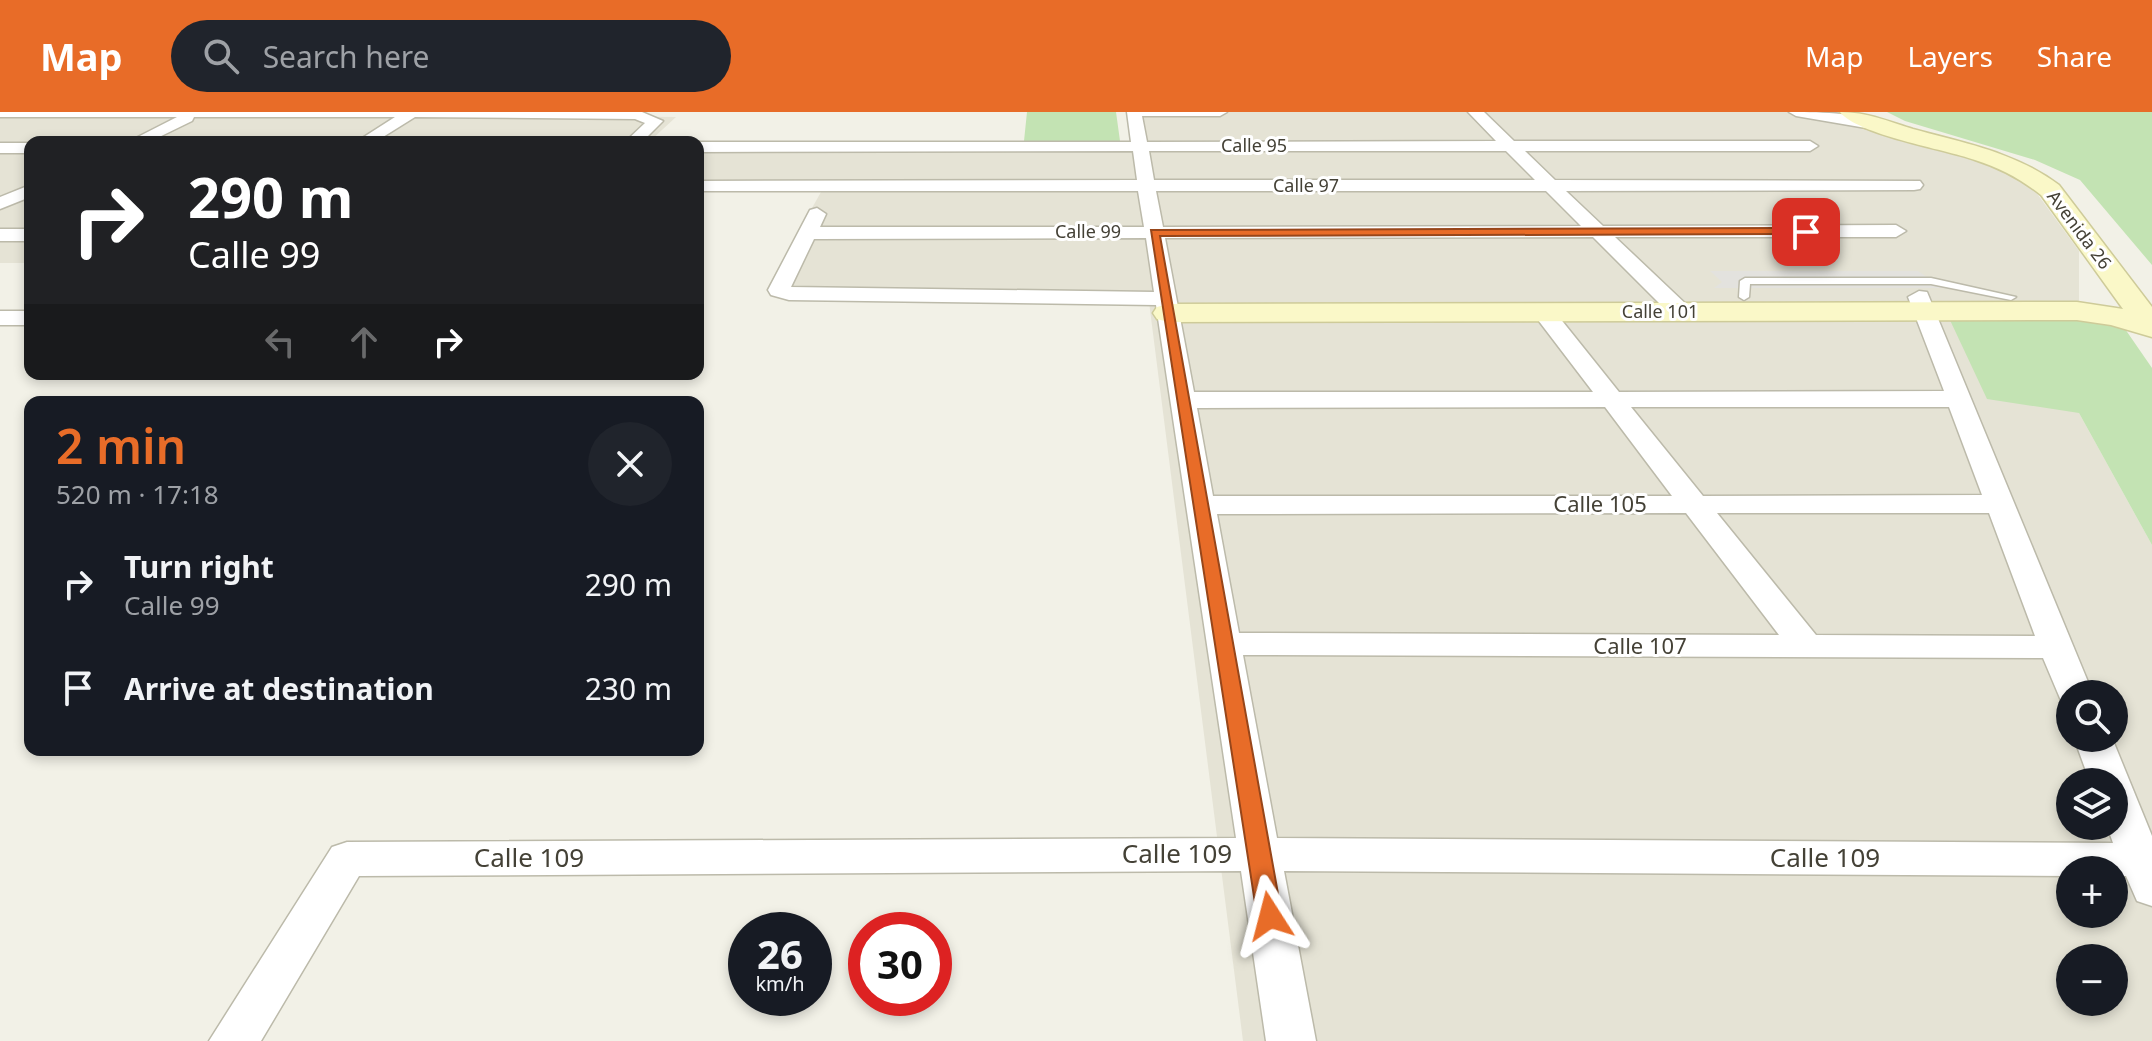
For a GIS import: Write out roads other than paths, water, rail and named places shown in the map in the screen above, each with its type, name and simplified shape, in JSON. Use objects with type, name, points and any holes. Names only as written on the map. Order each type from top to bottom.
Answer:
[{"type":"street","points":[[0,113],[531,112],[636,115],[655,121],[639,136]]},
{"type":"street","points":[[1220,112],[1134,112],[1291,1041]]},
{"type":"street","points":[[1475,112],[1673,304]]},
{"type":"street","points":[[1796,112],[1866,116]]},
{"type":"street","points":[[149,136],[199,113]]},
{"type":"street","points":[[374,136],[411,113]]},
{"type":"street","name":"Avenida 26","points":[[1866,116],[1903,124],[2048,169],[2066,178],[2080,191]]},
{"type":"street","name":"Avenida 26","points":[[1866,116],[2036,177],[2050,190],[2151,327]]},
{"type":"street","points":[[1759,146],[1822,185]]},
{"type":"street","name":"Calle 95","points":[[704,147],[1810,146]]},
{"type":"street","points":[[850,147],[779,290],[789,294],[1167,306]]},
{"type":"street","points":[[0,148],[24,148]]},
{"type":"street","name":"Calle 99","points":[[807,233],[1896,231],[1822,185]]},
{"type":"street","name":"Calle 97","points":[[704,186],[1914,185]]},
{"type":"street","points":[[0,188],[24,189]]},
{"type":"street","points":[[0,204],[24,192]]},
{"type":"street","points":[[0,235],[24,235]]},
{"type":"street","name":"Calle 101","points":[[1167,306],[1543,312],[1744,297],[1926,314],[2011,297],[2101,295],[2121,286]]},
{"type":"street","name":"Calle 101","points":[[1167,306],[1673,304],[1926,314],[2087,311],[2151,327]]},
{"type":"street","points":[[1543,312],[1806,646]]},
{"type":"street","points":[[1926,314],[2070,680]]},
{"type":"street","points":[[0,318],[24,318]]},
{"type":"street","points":[[1183,400],[1959,399]]},
{"type":"street","name":"Calle 105","points":[[1200,505],[2000,504]]},
{"type":"street","name":"Calle 107","points":[[1224,644],[2057,647]]},
{"type":"street","points":[[2128,824],[2148,870]]},
{"type":"street","name":"Calle 109","points":[[234,1041],[347,859],[1259,854],[2148,870]]},
{"type":"lane","points":[[1744,297],[1745,281],[1931,281],[2011,297]]}]
